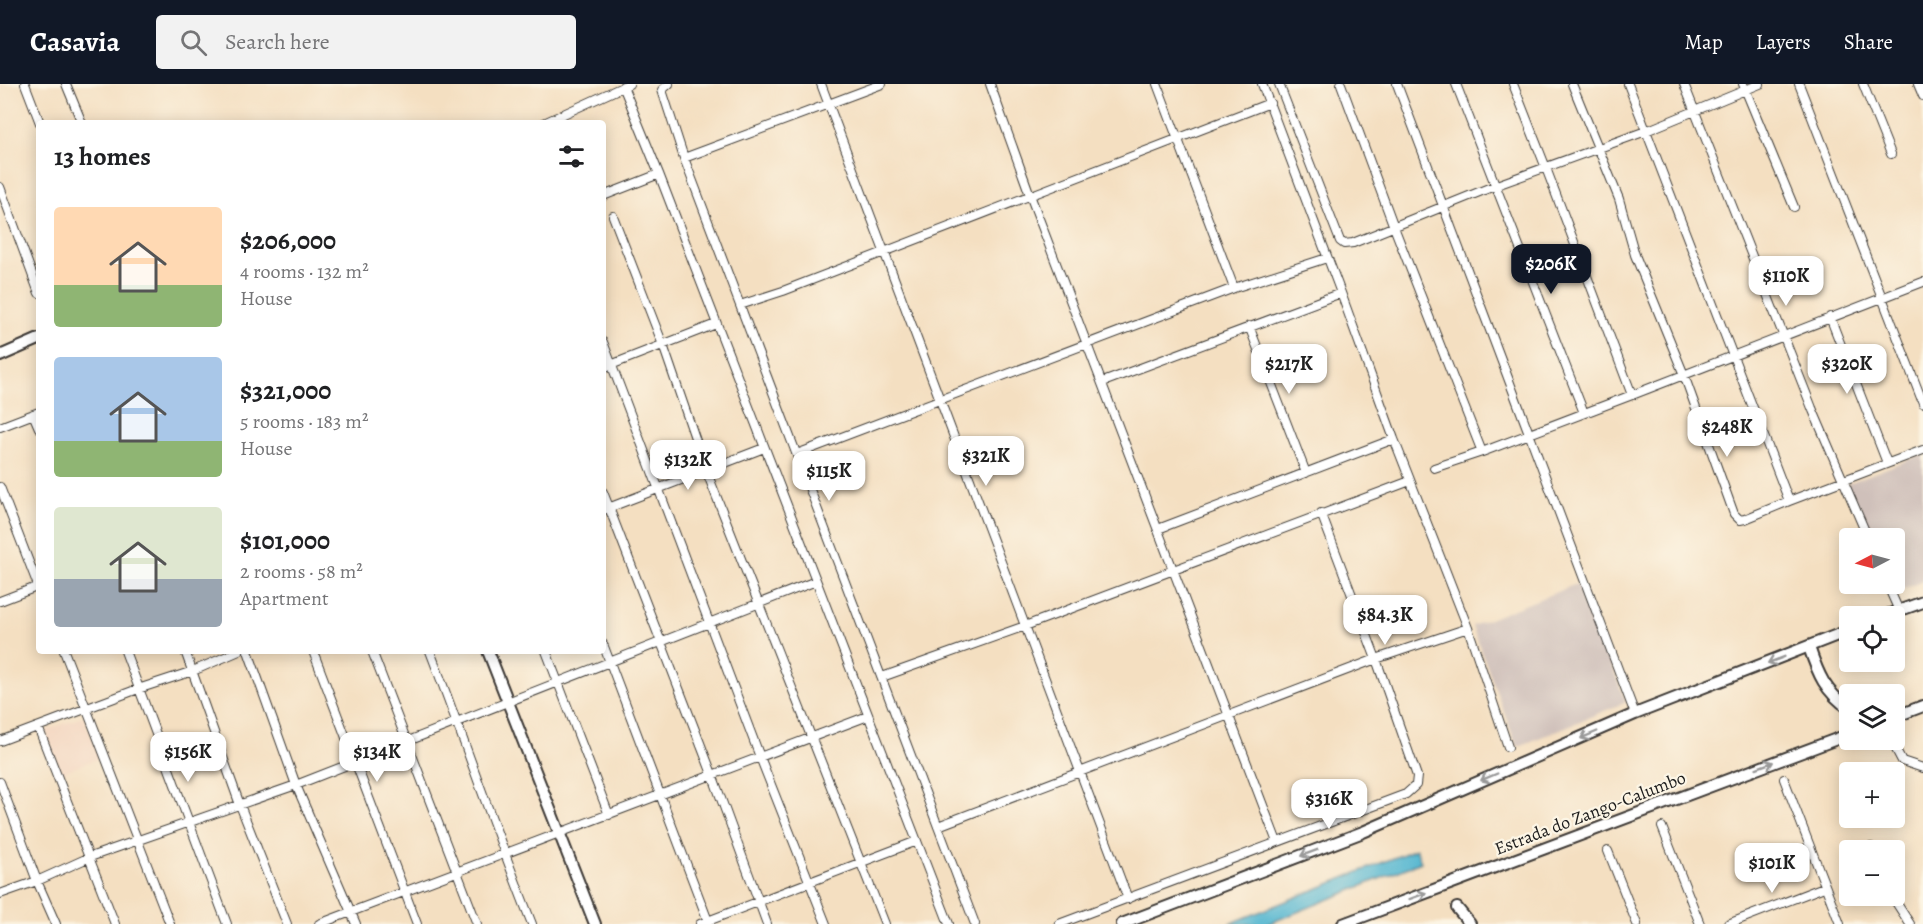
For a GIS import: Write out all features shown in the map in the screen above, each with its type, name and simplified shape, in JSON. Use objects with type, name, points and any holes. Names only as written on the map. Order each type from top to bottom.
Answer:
[{"type":"main road","points":[[0,356],[36,340]]},
{"type":"main road","points":[[1905,609],[1923,602]]},
{"type":"main road","points":[[1122,924],[1364,832],[1635,714],[1839,635]]},
{"type":"main road","points":[[1809,647],[1826,688],[1839,699]]},
{"type":"main road","points":[[489,654],[595,924]]},
{"type":"main road","points":[[1905,713],[1923,706]]},
{"type":"main road","name":"Estrada do Zango-Calumbo","points":[[1343,924],[1609,825],[1710,784],[1839,738]]},
{"type":"main road","points":[[1457,908],[1470,924]]},
{"type":"street","points":[[25,84],[39,120]]},
{"type":"street","points":[[66,84],[81,120]]},
{"type":"street","points":[[669,84],[662,90],[684,158],[975,924]]},
{"type":"street","points":[[821,84],[1128,899]]},
{"type":"street","points":[[684,158],[882,84]]},
{"type":"street","points":[[990,84],[1030,195],[1277,842]]},
{"type":"street","points":[[1157,84],[1234,288]]},
{"type":"street","points":[[1262,84],[1394,439],[1468,628],[1508,747]]},
{"type":"street","points":[[1279,84],[1340,241],[1344,244],[1353,243],[1494,186],[1646,131],[1745,87],[1760,84]]},
{"type":"street","points":[[1341,84],[1482,452]]},
{"type":"street","points":[[1397,84],[1635,714]]},
{"type":"street","points":[[1456,84],[1584,412]]},
{"type":"street","points":[[1513,84],[1632,395]]},
{"type":"street","points":[[1572,84],[1619,199],[1635,255],[1684,375],[1734,514],[1740,520],[1745,519],[1923,450]]},
{"type":"street","points":[[1628,84],[1789,501]]},
{"type":"street","points":[[1684,84],[1783,335],[1864,528]]},
{"type":"street","points":[[1799,84],[1923,403]]},
{"type":"street","points":[[1863,84],[1891,154]]},
{"type":"street","points":[[1918,84],[1923,96]]},
{"type":"street","points":[[550,120],[626,85],[716,324],[949,924]]},
{"type":"street","points":[[1745,87],[1794,207]]},
{"type":"street","points":[[740,304],[783,291],[1270,103]]},
{"type":"street","points":[[606,195],[659,174]]},
{"type":"street","points":[[0,187],[36,285]]},
{"type":"street","points":[[613,216],[663,345],[706,470],[885,924]]},
{"type":"street","points":[[797,454],[1234,288],[1327,258]]},
{"type":"street","points":[[1434,468],[1632,395],[1923,282]]},
{"type":"street","points":[[1103,382],[1341,293]]},
{"type":"street","points":[[1830,317],[1887,463]]},
{"type":"street","points":[[606,367],[716,324]]},
{"type":"street","points":[[1249,326],[1306,473]]},
{"type":"street","points":[[606,350],[760,757],[826,924]]},
{"type":"street","points":[[0,427],[36,413]]},
{"type":"street","points":[[1158,529],[1394,439]]},
{"type":"street","points":[[764,448],[606,508],[712,774],[767,924]]},
{"type":"street","points":[[882,677],[1025,626],[1410,481]]},
{"type":"street","points":[[0,487],[36,578]]},
{"type":"street","points":[[1059,924],[1406,795],[1416,785],[1417,776],[1321,513]]},
{"type":"street","points":[[0,894],[90,857],[296,785],[458,723],[816,581]]},
{"type":"street","points":[[0,601],[36,587]]},
{"type":"street","points":[[938,826],[1376,659],[1468,628]]},
{"type":"street","points":[[606,652],[661,794],[704,923],[916,841]]},
{"type":"street","points":[[65,654],[170,924]]},
{"type":"street","points":[[126,654],[227,924]]},
{"type":"street","points":[[186,654],[240,805],[287,924]]},
{"type":"street","points":[[0,741],[138,689],[193,671],[232,654]]},
{"type":"street","points":[[249,654],[296,785],[356,924]]},
{"type":"street","points":[[314,654],[417,924]]},
{"type":"street","points":[[373,654],[477,924]]},
{"type":"street","points":[[431,654],[532,924]]},
{"type":"street","points":[[547,654],[609,814]]},
{"type":"street","points":[[319,924],[868,716]]},
{"type":"street","points":[[38,727],[115,924]]},
{"type":"street","points":[[1896,750],[1902,761],[1923,768]]},
{"type":"street","points":[[1784,779],[1840,924]]},
{"type":"street","points":[[0,782],[56,924]]},
{"type":"street","points":[[1662,827],[1700,924]]},
{"type":"street","points":[[1608,851],[1637,924]]},
{"type":"street","points":[[1728,924],[1824,887]]},
{"type":"street","points":[[1898,906],[1910,924]]},
{"type":"shaded area","points":[[1923,454],[1923,581],[1905,588],[1905,528],[1866,528],[1846,484]]},
{"type":"shaded area","points":[[1579,583],[1626,702],[1517,747],[1472,626]]},
{"type":"shaded area","points":[[84,716],[99,758],[61,773],[45,731]]},
{"type":"water","points":[[1416,849],[1421,862],[1268,924],[1229,924]]}]
